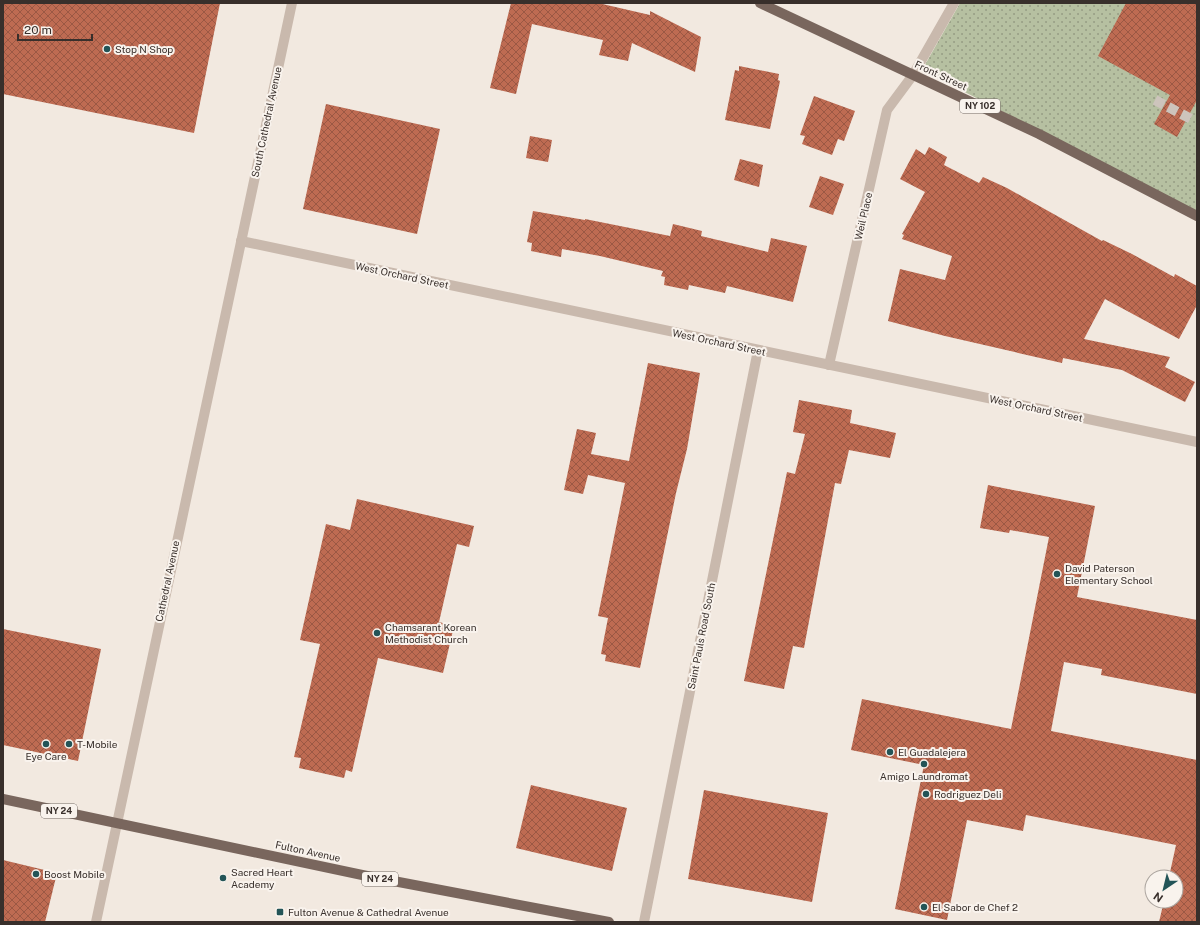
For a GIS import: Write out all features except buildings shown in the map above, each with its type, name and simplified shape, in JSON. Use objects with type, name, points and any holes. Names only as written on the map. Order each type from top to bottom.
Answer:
[{"type":"main road","name":"Front Street","points":[[760,3],[1038,134],[1197,216]]},
{"type":"main road","name":"Fulton Avenue","points":[[3,799],[367,876],[609,922]]},
{"type":"street","name":"South Cathedral Avenue","points":[[241,241],[292,3]]},
{"type":"street","name":"Weil Place","points":[[829,365],[887,110],[912,75],[954,3]]},
{"type":"street","name":"West Orchard Street","points":[[241,241],[1197,442]]},
{"type":"street","name":"Cathedral Avenue","points":[[96,922],[116,822],[241,241]]},
{"type":"street","name":"Saint Pauls Road South","points":[[644,922],[758,350]]},
{"type":"green space","points":[[960,3],[1197,3],[1197,212],[922,70]]},
{"type":"tunnel","points":[[1155,100],[1191,119]]},
{"type":"place","name":"Stop N Shop","points":[[107,49]]},
{"type":"place","name":"David Paterson Elementary School","points":[[1057,574]]},
{"type":"place","name":"Chamsarant Korean Methodist Church","points":[[377,633]]},
{"type":"place","name":"Eye Care","points":[[46,744]]},
{"type":"place","name":"T-Mobile","points":[[69,744]]},
{"type":"place","name":"El Guadalejera","points":[[890,752]]},
{"type":"place","name":"Amigo Laundromat","points":[[924,764]]},
{"type":"place","name":"Rodriguez Deli","points":[[926,794]]},
{"type":"place","name":"Boost Mobile","points":[[36,874]]},
{"type":"place","name":"Sacred Heart Academy","points":[[223,878]]},
{"type":"place","name":"El Sabor de Chef 2","points":[[924,907]]},
{"type":"place","name":"Fulton Avenue & Cathedral Avenue","points":[[280,912]]}]
